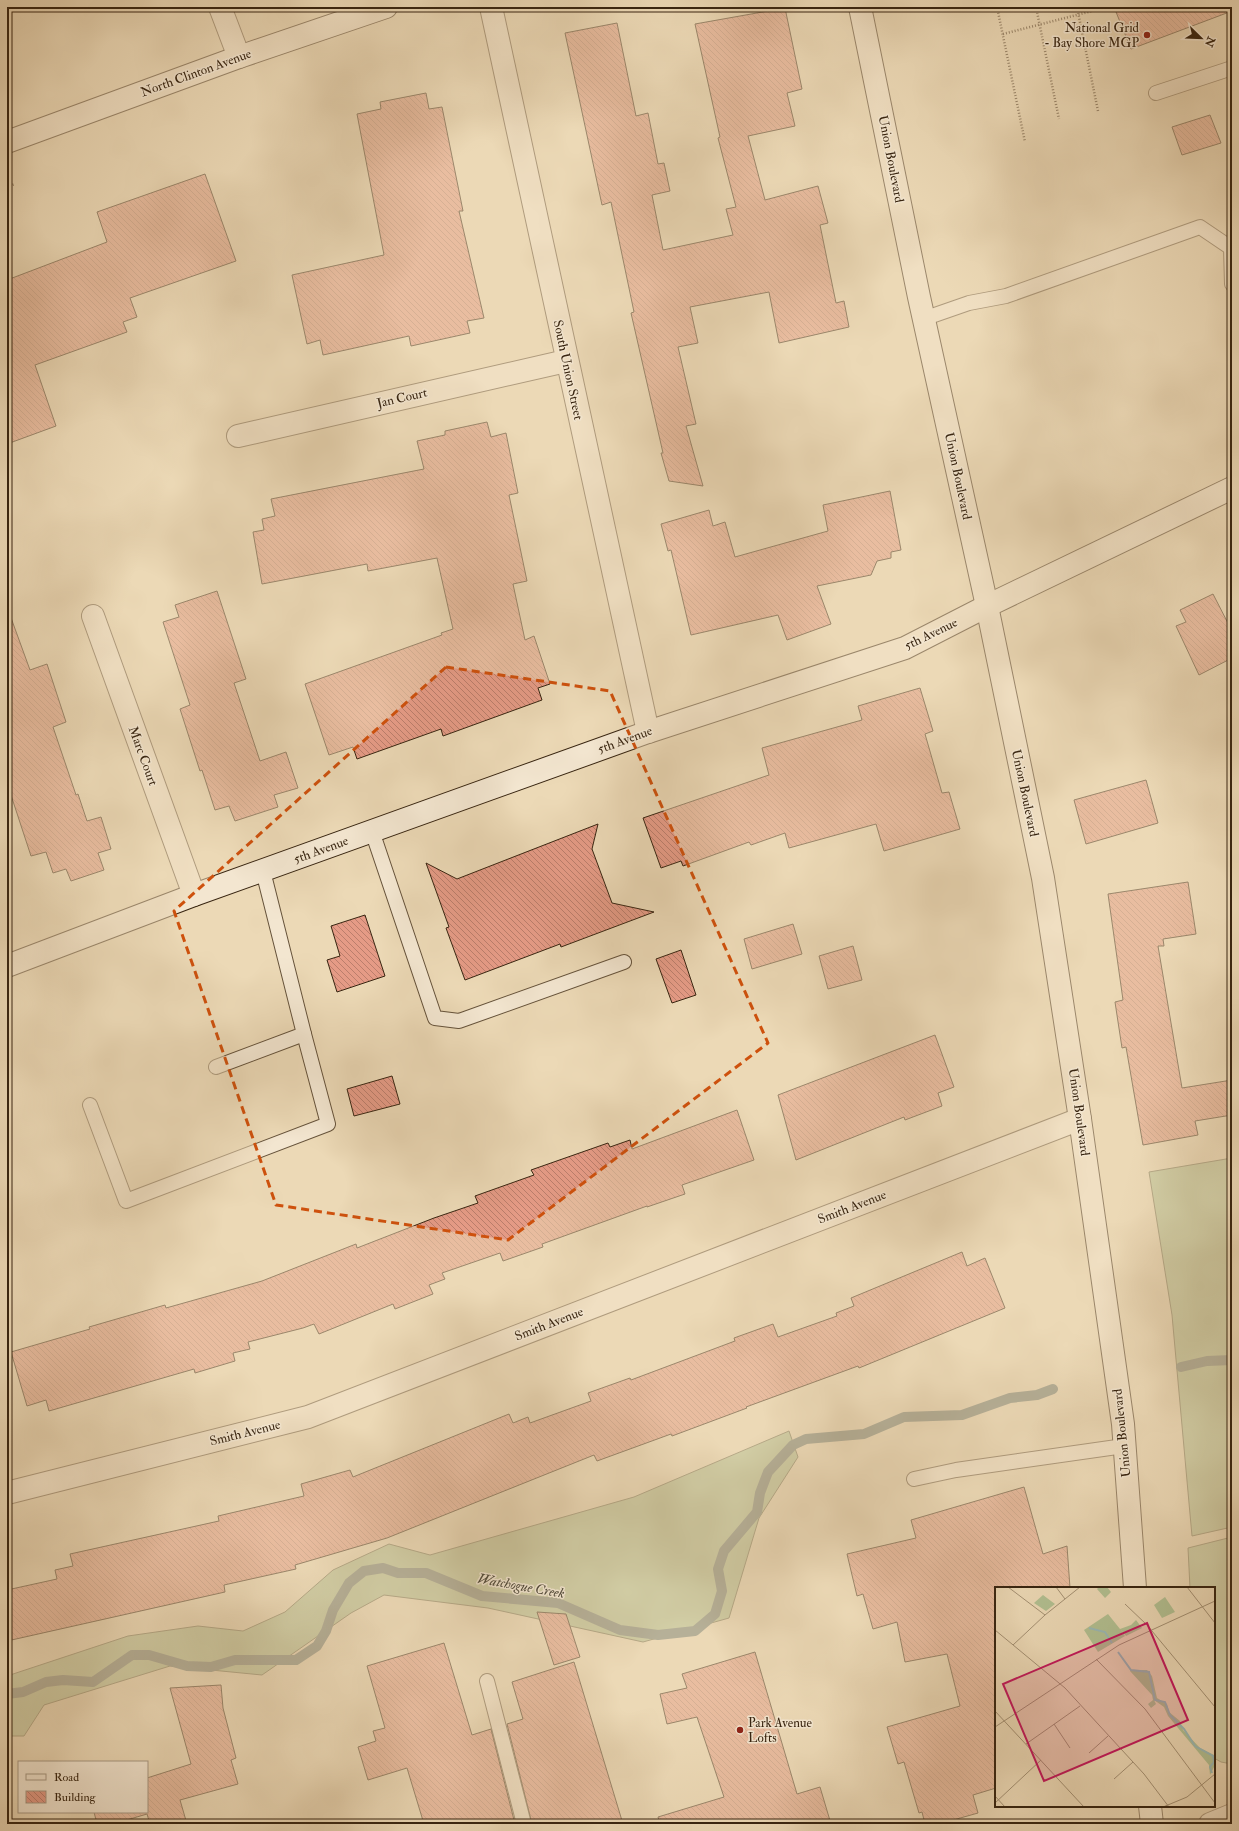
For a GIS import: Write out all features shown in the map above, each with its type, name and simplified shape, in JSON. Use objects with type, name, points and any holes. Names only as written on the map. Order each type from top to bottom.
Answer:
[{"type":"main road","points":[[220,7],[238,57]]},
{"type":"main road","name":"North Clinton Avenue","points":[[7,142],[238,57],[386,7]]},
{"type":"main road","name":"South Union Street","points":[[490,7],[648,732]]},
{"type":"main road","name":"Union Boulevard","points":[[860,7],[924,319],[1043,878],[1080,1119],[1124,1446],[1135,1587]]},
{"type":"main road","name":"Jan Court","points":[[238,436],[566,361]]},
{"type":"main road","name":"5th Avenue","points":[[7,966],[372,831],[648,732],[905,648],[986,606],[1232,488]]},
{"type":"main road","name":"Marc Court","points":[[93,616],[194,896]]},
{"type":"main road","name":"Smith Avenue","points":[[7,1493],[308,1417],[1080,1119]]},
{"type":"main road","points":[[1150,1807],[1152,1824]]},
{"type":"main road","points":[[1210,1824],[1232,1815]]},
{"type":"lane","points":[[1156,92],[1232,68]]},
{"type":"lane","points":[[924,319],[969,303],[1006,296],[1200,227],[1231,248],[1232,284]]},
{"type":"lane","points":[[372,831],[435,1018],[459,1021],[624,962]]},
{"type":"lane","points":[[90,1105],[126,1202],[328,1124],[263,871]]},
{"type":"lane","points":[[216,1067],[304,1034]]},
{"type":"lane","points":[[914,1480],[956,1470],[1124,1446]]},
{"type":"lane","points":[[487,1681],[524,1824]]},
{"type":"path","points":[[997,7],[1025,142]]},
{"type":"path","points":[[1036,7],[1059,119]]},
{"type":"path","points":[[1077,7],[1098,111]]},
{"type":"path","points":[[1003,34],[1104,8]]},
{"type":"path","points":[[7,188],[15,184]]},
{"type":"highlighted area","points":[[446,667],[610,691],[768,1043],[508,1240],[276,1205],[174,911]]},
{"type":"green space","points":[[1232,1158],[1232,1527],[1192,1536],[1172,1315],[1149,1172]]},
{"type":"green space","points":[[789,1431],[798,1457],[759,1518],[729,1618],[643,1642],[488,1608],[384,1595],[351,1613],[262,1675],[170,1666],[44,1705],[24,1736],[7,1736],[7,1676],[128,1636],[198,1626],[243,1631],[285,1612],[333,1570],[389,1544],[430,1555],[634,1497]]},
{"type":"green space","points":[[1232,1537],[1232,1764],[1221,1762],[1215,1759],[1215,1587],[1190,1587],[1188,1548]]},
{"type":"building","name":"National Grid - Bay Shore MGP","points":[[1114,7],[1232,7],[1232,11],[1131,49]]},
{"type":"building","points":[[785,8],[802,89],[787,93],[795,126],[748,136],[765,200],[818,186],[828,223],[820,225],[836,303],[844,301],[849,327],[779,343],[769,292],[690,307],[698,343],[678,347],[696,424],[686,426],[703,486],[669,481],[661,453],[663,453],[631,313],[634,312],[611,202],[602,205],[565,33],[617,23],[636,116],[648,113],[658,164],[664,163],[670,191],[652,195],[663,250],[733,235],[726,209],[736,207],[718,138],[720,137],[695,24]]},
{"type":"building","points":[[426,93],[429,109],[442,107],[463,211],[459,211],[484,318],[467,321],[470,333],[411,346],[409,336],[323,355],[320,340],[307,344],[292,275],[384,255],[357,114],[381,109],[380,102]]},
{"type":"building","points":[[1210,115],[1221,143],[1182,155],[1172,127]]},
{"type":"building","points":[[205,174],[236,261],[130,298],[137,317],[123,322],[127,332],[35,365],[56,426],[7,444],[7,280],[107,242],[97,212]]},
{"type":"building","points":[[487,422],[491,437],[506,433],[518,493],[509,495],[527,581],[513,584],[525,640],[534,636],[550,684],[538,688],[542,700],[443,736],[441,729],[357,759],[353,747],[329,755],[305,684],[442,635],[441,633],[453,629],[437,558],[368,571],[367,564],[262,584],[253,532],[264,530],[262,519],[275,516],[271,499],[424,469],[417,441],[445,435],[445,431]]},
{"type":"building","points":[[890,491],[901,550],[891,552],[891,558],[877,561],[871,575],[817,586],[831,624],[787,640],[778,615],[691,635],[671,550],[668,551],[661,524],[709,510],[713,526],[725,522],[735,557],[828,531],[823,505]]},
{"type":"building","points":[[217,591],[246,679],[234,683],[260,761],[286,752],[298,788],[274,795],[278,807],[235,821],[229,806],[215,810],[202,770],[200,771],[180,709],[190,705],[163,622],[179,617],[175,605]]},
{"type":"building","points":[[1213,594],[1232,631],[1232,658],[1199,675],[1176,626],[1186,622],[1180,610]]},
{"type":"building","points":[[10,615],[30,670],[47,664],[66,722],[53,727],[76,795],[78,794],[87,821],[101,817],[111,849],[98,853],[104,870],[71,881],[66,869],[53,873],[46,852],[31,856],[7,783],[7,616]]},
{"type":"building","points":[[920,688],[933,731],[925,734],[942,793],[949,792],[960,829],[884,851],[876,824],[789,848],[785,833],[751,845],[749,842],[683,866],[681,861],[661,868],[643,818],[769,775],[762,748],[862,720],[858,706]]},
{"type":"building","points":[[1146,780],[1158,823],[1086,844],[1074,800]]},
{"type":"building","points":[[598,824],[592,849],[612,903],[654,912],[561,947],[560,944],[465,980],[446,928],[449,927],[426,863],[457,879]]},
{"type":"building","points":[[1188,882],[1196,934],[1163,939],[1164,946],[1158,946],[1182,1088],[1232,1080],[1232,1115],[1195,1121],[1198,1135],[1143,1145],[1126,1047],[1122,1048],[1115,1002],[1123,1000],[1108,894]]},
{"type":"building","points":[[365,915],[385,976],[337,992],[327,960],[340,956],[331,926]]},
{"type":"building","points":[[793,924],[802,954],[752,969],[744,939]]},
{"type":"building","points":[[853,946],[862,980],[828,989],[819,956]]},
{"type":"building","points":[[681,950],[696,995],[672,1003],[656,959]]},
{"type":"building","points":[[935,1035],[954,1087],[938,1093],[942,1106],[905,1120],[904,1117],[796,1160],[778,1095]]},
{"type":"building","points":[[392,1076],[400,1104],[354,1116],[347,1089]]},
{"type":"building","points":[[737,1110],[754,1160],[682,1185],[685,1194],[647,1206],[542,1244],[543,1247],[503,1261],[500,1253],[442,1273],[445,1279],[429,1285],[433,1294],[395,1309],[393,1304],[319,1334],[314,1324],[248,1342],[250,1349],[233,1353],[235,1361],[195,1373],[194,1369],[49,1411],[46,1400],[27,1406],[11,1352],[165,1305],[166,1308],[262,1281],[356,1244],[357,1248],[434,1218],[478,1203],[475,1196],[534,1175],[531,1170],[608,1143],[610,1147],[630,1140],[632,1149]]},
{"type":"building","points":[[962,1252],[967,1266],[985,1258],[1005,1308],[859,1368],[858,1366],[672,1436],[671,1434],[597,1461],[594,1455],[387,1538],[295,1565],[296,1569],[224,1585],[225,1592],[7,1641],[7,1590],[57,1579],[55,1570],[73,1566],[70,1554],[219,1521],[218,1516],[304,1496],[301,1484],[350,1470],[353,1477],[509,1414],[513,1423],[528,1417],[530,1423],[591,1401],[588,1393],[630,1378],[631,1380],[735,1341],[734,1338],[773,1324],[778,1337],[837,1316],[836,1313],[854,1306],[851,1298]]},
{"type":"building","points":[[1024,1487],[1043,1554],[1067,1546],[1070,1587],[995,1587],[995,1788],[973,1795],[978,1813],[939,1824],[925,1824],[922,1812],[919,1813],[904,1762],[898,1764],[887,1727],[960,1706],[947,1654],[905,1662],[897,1622],[873,1629],[863,1594],[857,1596],[847,1554],[916,1538],[911,1520]]},
{"type":"building","points":[[537,1612],[566,1614],[580,1657],[554,1665]]},
{"type":"building","points":[[444,1643],[472,1735],[491,1729],[515,1824],[424,1824],[407,1768],[368,1780],[358,1747],[376,1741],[373,1731],[385,1728],[367,1666]]},
{"type":"building","name":"Park Avenue Lofts","points":[[755,1652],[797,1794],[820,1787],[831,1824],[660,1824],[658,1817],[724,1797],[697,1717],[667,1724],[660,1694],[687,1688],[682,1674]]},
{"type":"building","points":[[574,1662],[623,1824],[532,1824],[507,1724],[523,1719],[512,1682]]},
{"type":"building","points":[[221,1685],[223,1708],[236,1758],[231,1760],[238,1784],[180,1800],[187,1824],[150,1824],[147,1814],[113,1824],[97,1824],[94,1813],[148,1813],[148,1778],[191,1764],[170,1688]]},
{"type":"waterway","name":"Watchogue Creek","points":[[1181,1367],[1207,1361],[1232,1360]]},
{"type":"waterway","name":"Watchogue Creek","points":[[7,1694],[23,1692],[46,1682],[63,1680],[93,1682],[132,1655],[149,1655],[187,1666],[211,1667],[235,1660],[296,1660],[317,1646],[326,1631],[333,1610],[349,1583],[364,1571],[383,1568],[398,1573],[426,1573],[482,1596],[558,1603],[620,1630],[658,1635],[695,1631],[715,1614],[722,1591],[718,1569],[724,1551],[757,1512],[760,1493],[768,1472],[793,1445],[806,1439],[864,1434],[904,1417],[962,1415],[1010,1398],[1037,1395],[1053,1389]]},
{"type":"place","name":"National Grid - Bay Shore MGP","points":[[1147,35]]},
{"type":"place","name":"Park Avenue Lofts","points":[[740,1730]]}]
